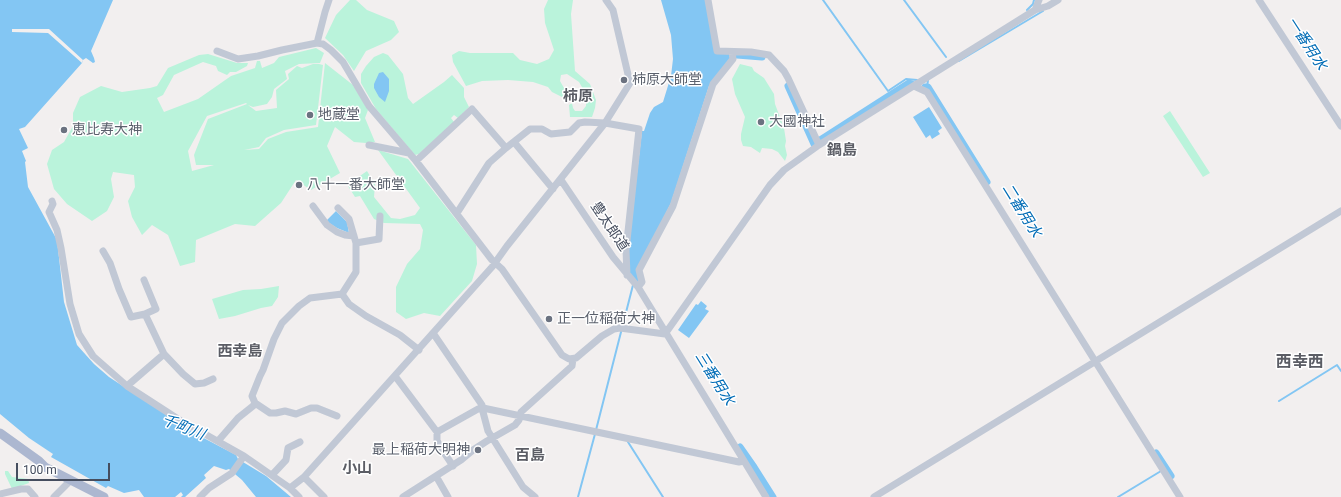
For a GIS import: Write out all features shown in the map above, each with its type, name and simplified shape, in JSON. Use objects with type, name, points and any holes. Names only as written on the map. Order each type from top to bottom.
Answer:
[{"type":"main road","points":[[0,433],[45,467],[104,497]]},
{"type":"street","points":[[317,43],[329,0]]},
{"type":"street","points":[[290,488],[304,477],[419,350],[554,189],[605,123],[630,83],[613,10],[606,0]]},
{"type":"street","points":[[708,0],[717,51],[733,54],[751,52],[769,56],[776,62],[788,78],[818,142]]},
{"type":"street","points":[[1034,10],[1039,0]]},
{"type":"street","points":[[217,51],[238,58],[258,56],[317,43],[323,44],[332,50],[343,62],[369,106],[416,161],[494,261],[502,269],[558,352],[566,358],[572,359],[580,356],[610,330],[622,328],[667,331],[770,185],[784,170],[818,142],[914,86],[1034,10],[1048,6],[1058,0]]},
{"type":"street","points":[[1259,0],[1341,126]]},
{"type":"street","points":[[456,213],[489,163],[530,129],[542,129],[551,134],[570,132],[579,123],[585,122],[605,123],[639,129],[626,250],[635,283],[642,282],[639,270],[673,206],[713,84],[733,54]]},
{"type":"street","points":[[914,86],[927,92],[1180,497]]},
{"type":"street","points":[[416,161],[472,109],[506,148]]},
{"type":"street","points":[[514,142],[554,189]]},
{"type":"street","points":[[369,145],[409,153]]},
{"type":"street","name":"豊太郎道","points":[[561,180],[613,257],[635,283],[667,331],[766,497]]},
{"type":"street","points":[[52,201],[53,204],[49,212],[57,230],[67,281],[69,300],[79,334],[93,356],[126,386],[272,475],[290,488],[299,497]]},
{"type":"street","points":[[313,206],[326,225],[337,232],[354,236]]},
{"type":"street","points":[[338,208],[349,219],[356,243],[356,272],[342,294]]},
{"type":"street","points":[[874,497],[1341,211]]},
{"type":"street","points":[[356,243],[379,238],[380,216]]},
{"type":"street","points":[[103,251],[110,263],[119,289],[131,316],[145,314],[156,309],[144,280]]},
{"type":"street","points":[[342,294],[349,304],[366,316],[400,335],[419,350]]},
{"type":"street","points":[[337,416],[314,408],[296,414],[285,411],[270,413],[255,403],[252,396],[274,339],[282,323],[299,306],[310,298],[342,294]]},
{"type":"street","points":[[145,314],[164,354],[183,374],[195,384],[213,380]]},
{"type":"street","points":[[433,333],[482,405],[488,430],[523,486],[535,497]]},
{"type":"street","points":[[126,386],[164,354]]},
{"type":"street","points":[[403,497],[453,466],[473,450],[515,425],[521,412],[572,366],[572,359]]},
{"type":"street","points":[[395,376],[437,433],[439,445],[453,466]]},
{"type":"street","points":[[218,441],[238,418],[255,403]]},
{"type":"street","points":[[437,433],[478,409],[739,462],[744,461]]},
{"type":"street","points":[[272,475],[286,460],[288,448],[300,442]]},
{"type":"street","points":[[200,497],[209,488],[232,473],[243,458]]},
{"type":"street","points":[[436,476],[448,497]]},
{"type":"street","points":[[304,477],[324,497]]},
{"type":"street","points":[[54,497],[71,480]]},
{"type":"street","points":[[0,494],[21,489],[28,489],[35,497]]},
{"type":"green space","points":[[350,0],[356,0],[367,10],[394,21],[399,32],[391,40],[366,51],[354,71],[343,55],[325,38],[336,15]]},
{"type":"green space","points":[[548,0],[573,0],[571,14],[575,71],[590,84],[596,100],[592,117],[570,117],[569,105],[572,103],[575,111],[582,111],[586,106],[586,94],[579,82],[567,74],[561,75],[560,81],[564,88],[570,93],[571,99],[568,100],[552,92],[548,87],[533,82],[508,80],[482,81],[466,86],[453,62],[452,55],[459,51],[470,53],[513,53],[520,60],[537,64],[549,59],[554,50],[545,23],[544,9]]},
{"type":"green space","points":[[316,48],[324,53],[320,63],[299,64],[285,71],[287,79],[274,89],[272,97],[267,104],[253,107],[248,105],[256,111],[277,108],[276,90],[289,79],[288,74],[297,66],[302,68],[313,64],[323,65],[316,125],[284,130],[266,138],[259,147],[244,150],[259,149],[268,139],[286,132],[318,127],[325,63],[353,85],[368,110],[365,118],[375,142],[354,142],[335,127],[327,146],[340,173],[311,190],[296,180],[281,203],[255,226],[235,224],[196,240],[195,262],[180,266],[168,235],[152,225],[142,235],[132,217],[128,201],[135,187],[134,175],[113,172],[111,179],[114,197],[107,211],[92,221],[67,204],[54,189],[47,164],[52,150],[64,142],[73,126],[73,113],[80,97],[101,86],[122,92],[157,86],[168,68],[199,55],[208,54],[237,63],[248,63],[247,66],[236,72],[230,72],[227,75],[218,71],[216,66],[203,62],[174,75],[163,95],[157,98],[164,112],[198,99],[231,76],[255,68],[257,61],[260,61],[262,68],[274,63],[279,57]],"holes":[[[246,103],[247,104],[208,119],[194,155],[196,165],[214,165],[192,171],[188,151],[207,116]]]},
{"type":"green space","points":[[383,53],[388,55],[403,74],[408,98],[413,104],[452,75],[464,88],[464,97],[469,107],[458,118],[454,115],[451,118],[454,122],[419,154],[415,155],[376,109],[361,83],[361,74],[366,66],[374,57]]},
{"type":"green space","points":[[740,64],[752,67],[754,71],[764,78],[774,94],[775,104],[784,128],[787,155],[785,161],[778,152],[772,149],[762,148],[760,153],[751,147],[743,146],[741,134],[745,117],[735,94],[732,79]]},
{"type":"green space","points":[[1170,111],[1210,173],[1203,177],[1163,116]]},
{"type":"green space","points":[[378,150],[408,159],[476,245],[477,264],[472,281],[440,316],[424,313],[406,319],[396,312],[396,287],[407,264],[420,249],[423,230],[420,224],[384,223],[374,219],[360,196],[355,197],[348,186],[351,179],[357,178],[367,171],[375,184],[374,197],[391,218],[400,219],[415,215],[420,208]]},
{"type":"green space","points":[[279,286],[278,297],[272,306],[219,319],[212,299],[243,290]]},
{"type":"green space","points":[[5,471],[8,471],[12,477],[28,479],[29,483],[12,489]]},
{"type":"water","name":"千町川","points":[[0,0],[113,0],[91,51],[95,62],[93,63],[86,58],[83,60],[82,63],[25,127],[19,129],[28,148],[22,151],[26,161],[28,187],[57,240],[64,302],[77,345],[94,364],[109,377],[196,434],[236,455],[238,459],[266,476],[291,497],[256,497],[242,480],[229,469],[226,470],[214,466],[204,475],[206,478],[185,497],[181,497],[183,495],[181,492],[175,497],[144,497],[139,490],[124,493],[108,486],[106,488],[51,457],[53,454],[29,438],[0,414]]},
{"type":"water","points":[[661,0],[706,0],[715,53],[729,54],[730,58],[709,86],[671,203],[637,271],[639,281],[637,284],[629,272],[628,250],[642,131],[644,131],[650,113],[654,107],[663,102],[671,76],[673,59],[671,35]]},
{"type":"water","points":[[383,72],[389,79],[389,91],[385,102],[379,97],[374,88],[374,84],[379,73]]},
{"type":"water","points":[[929,107],[942,128],[938,131],[940,134],[932,139],[930,135],[926,138],[913,117]]},
{"type":"water","points":[[336,211],[347,222],[349,233],[326,221]]},
{"type":"water","points":[[701,301],[707,306],[705,309],[709,311],[689,338],[678,330],[696,304],[698,305]]},
{"type":"pier","points":[[12,29],[49,29],[83,60],[82,63],[48,33],[12,32]]},
{"type":"waterway","points":[[823,0],[888,91],[906,79],[917,80]]},
{"type":"waterway","points":[[904,0],[946,57]]},
{"type":"waterway","points":[[1027,10],[1033,4],[1034,0]]},
{"type":"waterway","points":[[959,61],[1043,11]]},
{"type":"waterway","name":"二番用水","points":[[737,55],[762,57]]},
{"type":"waterway","name":"二番用水","points":[[927,87],[928,80]]},
{"type":"waterway","name":"二番用水","points":[[788,86],[814,144],[909,83],[912,84]]},
{"type":"waterway","name":"二番用水","points":[[925,87],[928,87],[987,182]]},
{"type":"waterway","points":[[596,430],[633,285]]},
{"type":"waterway","points":[[1279,401],[1337,365],[1341,371]]},
{"type":"waterway","points":[[578,497],[595,434]]},
{"type":"waterway","points":[[628,442],[663,497]]},
{"type":"waterway","name":"三番用水","points":[[740,447],[773,497]]},
{"type":"waterway","name":"二番用水","points":[[1156,453],[1171,476]]},
{"type":"waterway","points":[[1118,497],[1161,471]]},
{"type":"place","name":"柿原大師堂","points":[[624,80]]},
{"type":"place","name":"地蔵堂","points":[[310,115]]},
{"type":"place","name":"大國神社","points":[[761,122]]},
{"type":"place","name":"恵比寿大神","points":[[64,130]]},
{"type":"place","name":"八十一番大師堂","points":[[299,185]]},
{"type":"place","name":"正一位稲荷大神","points":[[549,319]]},
{"type":"place","name":"最上稲荷大明神","points":[[478,450]]},
{"type":"district","name":"柿原","points":[[578,97]]},
{"type":"district","name":"鍋島","points":[[842,151]]},
{"type":"district","name":"西幸島","points":[[240,352]]},
{"type":"district","name":"西幸西","points":[[1300,363]]},
{"type":"district","name":"百島","points":[[530,456]]},
{"type":"district","name":"小山","points":[[357,469]]},
{"type":"water label","name":"一番用水","points":[[1306,44]]}]
